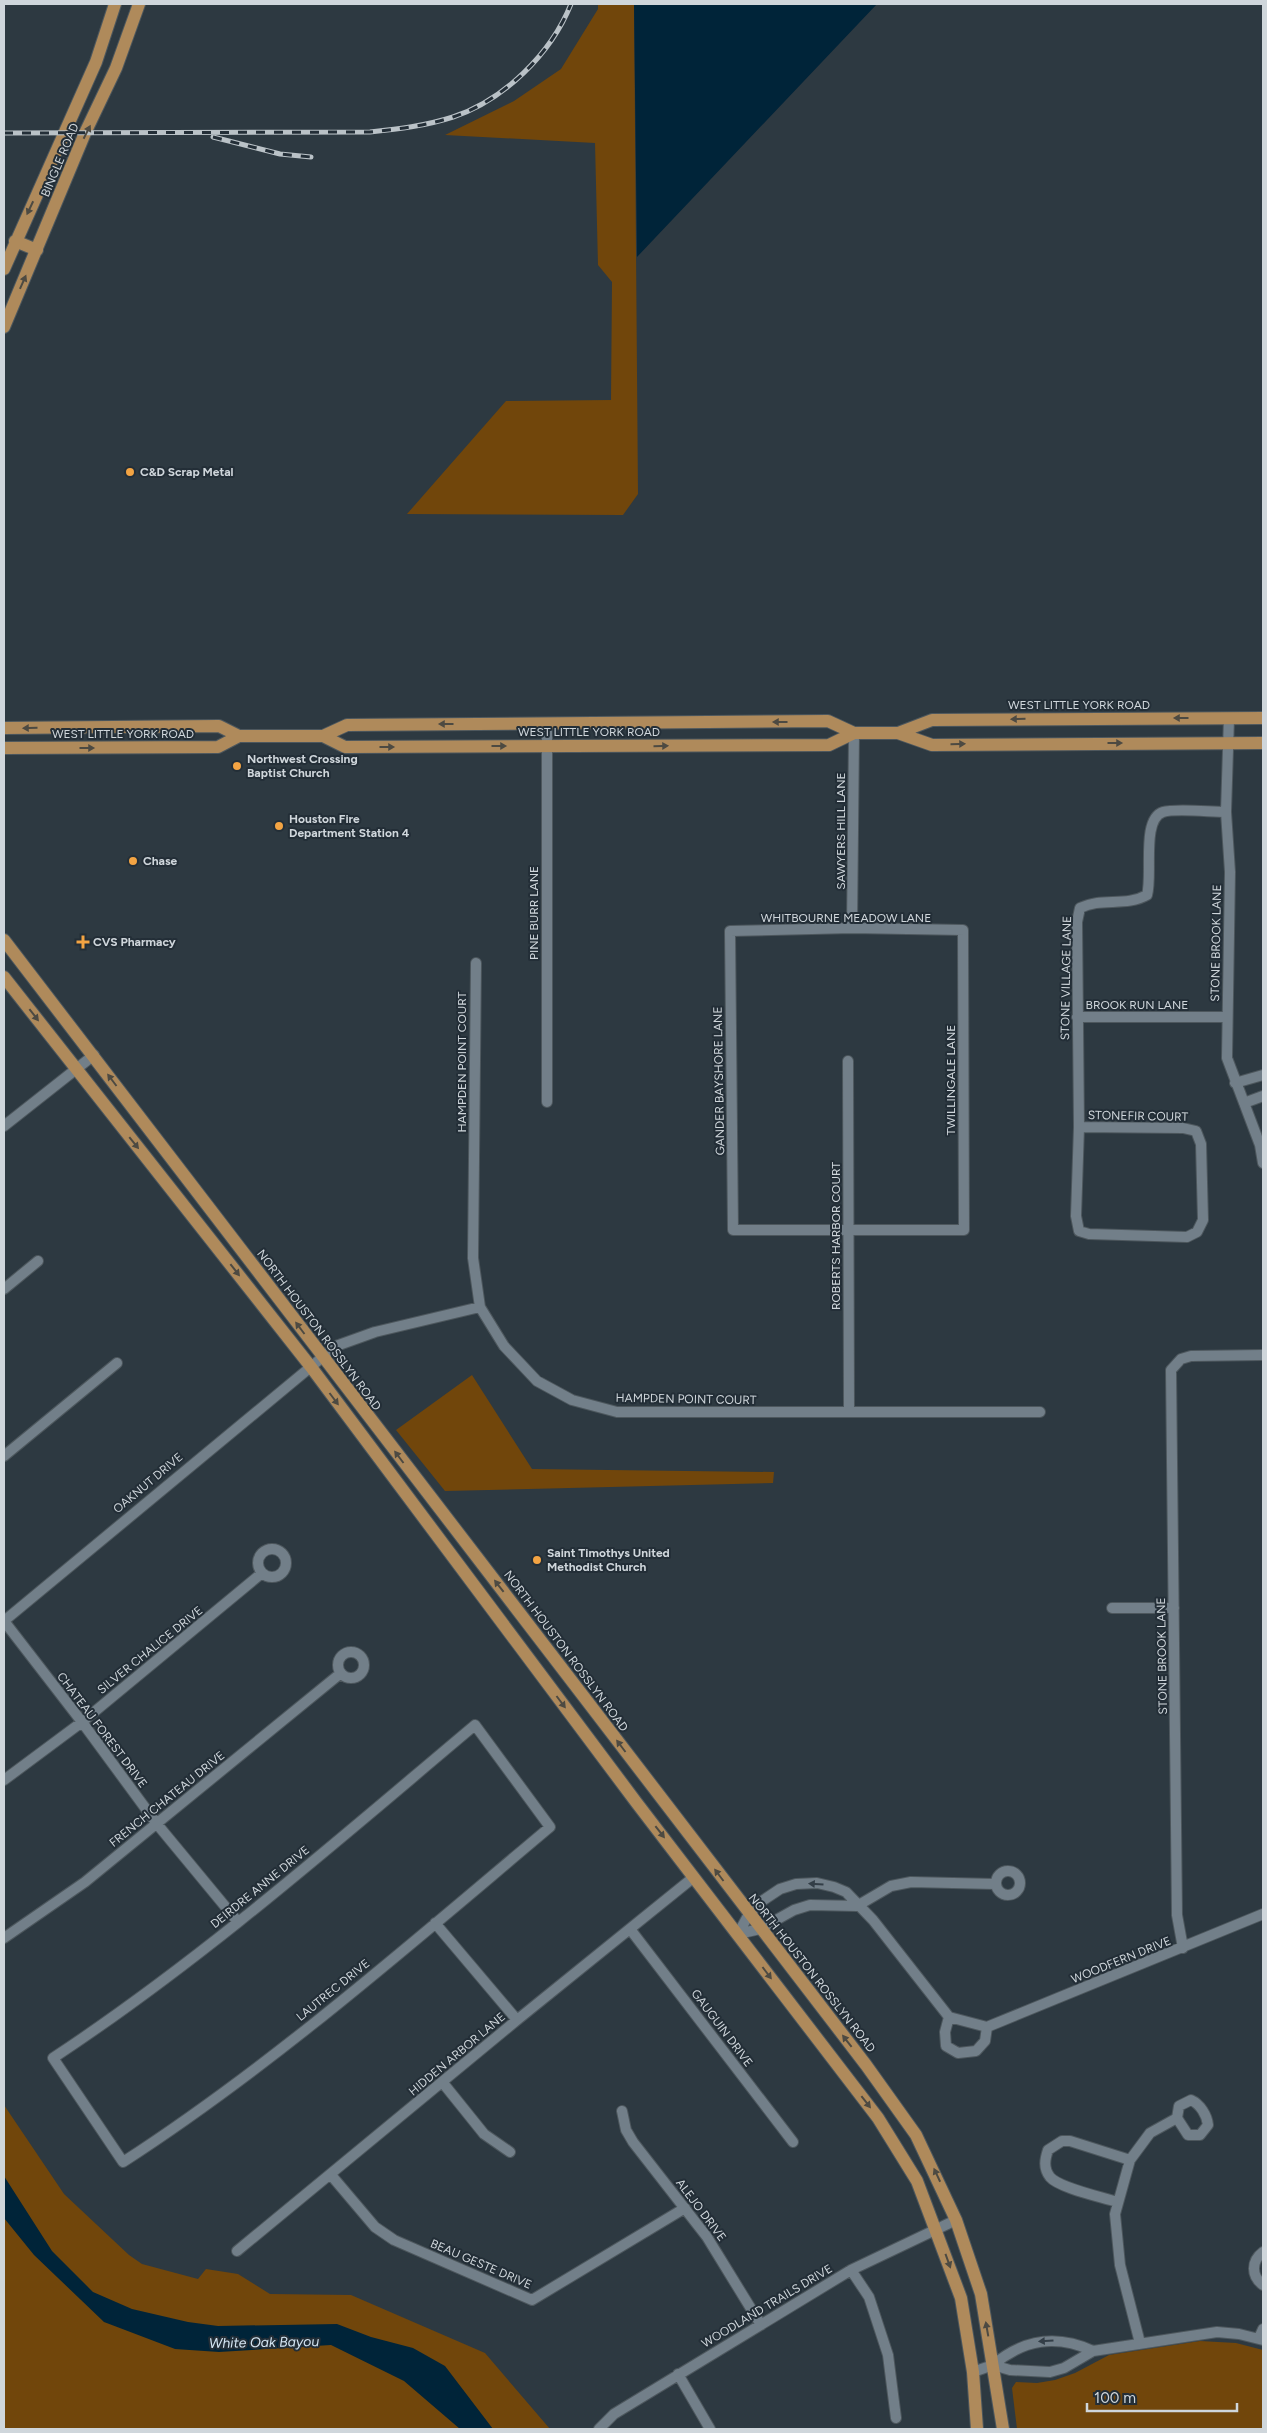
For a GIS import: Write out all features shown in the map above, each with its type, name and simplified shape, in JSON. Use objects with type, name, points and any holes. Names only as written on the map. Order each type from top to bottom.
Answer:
[{"type":"main road","name":"BINGLE ROAD","points":[[4,269],[96,62],[115,4]]},
{"type":"main road","name":"BINGLE ROAD","points":[[4,326],[86,133],[116,68],[139,4]]},
{"type":"main road","points":[[96,62],[116,68]]},
{"type":"main road","points":[[15,242],[37,250]]},
{"type":"main road","name":"WEST LITTLE YORK ROAD","points":[[323,736],[345,747],[829,745],[854,734],[898,733],[932,720],[1263,718]]},
{"type":"main road","name":"WEST LITTLE YORK ROAD","points":[[4,728],[219,726],[239,736],[323,736],[347,725],[828,721],[854,734]]},
{"type":"main road","points":[[724,722],[726,745]]},
{"type":"main road","points":[[159,726],[160,747]]},
{"type":"main road","name":"WEST LITTLE YORK ROAD","points":[[898,733],[932,745],[1263,743]]},
{"type":"main road","name":"WEST LITTLE YORK ROAD","points":[[4,748],[218,747],[239,736]]},
{"type":"main road","name":"NORTH HOUSTON ROSSLYN ROAD","points":[[4,940],[866,2065],[916,2135],[956,2220],[981,2294],[1003,2429]]},
{"type":"main road","points":[[4,977],[311,1367],[636,1802],[878,2118],[917,2181],[961,2298],[973,2372],[977,2429]]},
{"type":"main road","points":[[183,1204],[198,1193]]},
{"type":"main road","points":[[420,1513],[435,1504]]},
{"type":"main road","points":[[511,1636],[528,1624]]},
{"type":"main road","points":[[550,1687],[570,1679]]},
{"type":"main road","points":[[636,1802],[654,1790]]},
{"type":"main road","points":[[848,2079],[866,2065]]},
{"type":"street","name":"STONE BROOK LANE","points":[[1229,718],[1226,812],[1230,872],[1227,1058],[1260,1144],[1263,1163]]},
{"type":"street","name":"PINE BURR LANE","points":[[547,724],[547,1102]]},
{"type":"street","name":"SAWYERS HILL LANE","points":[[852,928],[854,734]]},
{"type":"street","name":"STONE VILLAGE LANE","points":[[1198,1230],[1187,1237],[1089,1234],[1080,1231],[1076,1216],[1079,1128],[1077,922],[1080,908],[1091,902],[1137,901],[1147,895],[1150,883],[1150,828],[1155,817],[1164,812],[1226,812]]},
{"type":"street","name":"WHITBOURNE MEADOW LANE","points":[[730,931],[852,928],[963,930]]},
{"type":"street","name":"TWILLINGALE LANE","points":[[849,1232],[964,1230],[963,930]]},
{"type":"street","name":"GANDER BAYSHORE LANE","points":[[730,931],[733,1230],[849,1232]]},
{"type":"street","name":"HAMPDEN POINT COURT","points":[[476,963],[473,1258],[480,1307],[504,1346],[537,1381],[572,1400],[617,1412],[1040,1412]]},
{"type":"street","name":"BROOK RUN LANE","points":[[1077,1017],[1227,1017]]},
{"type":"street","points":[[4,1126],[94,1055]]},
{"type":"street","name":"ROBERTS HARBOR COURT","points":[[848,1060],[849,1412]]},
{"type":"street","points":[[1235,1083],[1263,1076]]},
{"type":"street","points":[[1244,1103],[1263,1096]]},
{"type":"street","name":"STONEFIR COURT","points":[[1079,1128],[1183,1128],[1196,1131],[1201,1144],[1203,1211],[1203,1220],[1198,1230]]},
{"type":"street","points":[[4,1290],[38,1261]]},
{"type":"street","name":"OAKNUT DRIVE","points":[[4,1621],[196,1460],[336,1346],[375,1332],[480,1307]]},
{"type":"street","name":"STONE BROOK LANE","points":[[1183,1948],[1177,1915],[1171,1370],[1180,1359],[1191,1356],[1263,1355]]},
{"type":"street","points":[[4,1456],[117,1363]]},
{"type":"street","name":"SILVER CHALICE DRIVE","points":[[4,1780],[82,1722],[262,1573]]},
{"type":"street","points":[[1112,1608],[1174,1608]]},
{"type":"street","name":"CHATEAU FOREST DRIVE","points":[[4,1621],[157,1824],[238,1922]]},
{"type":"street","name":"FRENCH CHATEAU DRIVE","points":[[4,1938],[65,1898],[341,1673]]},
{"type":"street","name":"DEIRDRE ANNE DRIVE","points":[[53,2058],[118,2015],[238,1922],[476,1725]]},
{"type":"street","name":"LAUTREC DRIVE","points":[[53,2058],[123,2162],[182,2124],[248,2075],[435,1924],[550,1827],[476,1725]]},
{"type":"street","name":"HIDDEN ARBOR LANE","points":[[237,2251],[694,1877]]},
{"type":"street","points":[[738,1934],[760,1929],[794,1910],[810,1905],[857,1906],[891,1886],[911,1882],[996,1884]]},
{"type":"street","points":[[738,1934],[749,1914],[780,1888],[796,1884],[817,1883],[834,1886],[846,1892],[857,1906],[873,1920],[949,2017],[987,2027],[984,2041],[976,2051],[958,2053],[946,2046],[944,2040],[949,2017]]},
{"type":"street","name":"WOODFERN DRIVE","points":[[987,2027],[1263,1914]]},
{"type":"street","points":[[435,1924],[517,2020]]},
{"type":"street","name":"GAUGUIN DRIVE","points":[[630,1929],[793,2142]]},
{"type":"street","points":[[442,2083],[484,2134],[510,2152]]},
{"type":"street","name":"ALEJO DRIVE","points":[[622,2111],[626,2130],[633,2142],[685,2208],[724,2262],[760,2325]]},
{"type":"street","points":[[1140,2343],[1120,2265],[1115,2214],[1130,2160],[1150,2133],[1177,2118]]},
{"type":"street","points":[[1117,2202],[1051,2178],[1045,2168],[1048,2150],[1062,2141],[1070,2141],[1130,2160]]},
{"type":"street","name":"BEAU GESTE DRIVE","points":[[331,2175],[375,2226],[394,2240],[532,2300],[685,2208]]},
{"type":"street","name":"WOODLAND TRAILS DRIVE","points":[[599,2429],[614,2414],[851,2270],[956,2220]]},
{"type":"street","points":[[1263,2252],[1257,2258],[1254,2270],[1255,2276],[1263,2285]]},
{"type":"street","points":[[851,2270],[870,2297],[888,2355],[896,2418]]},
{"type":"street","points":[[993,2365],[1010,2370],[1050,2372],[1064,2368],[1093,2351],[1140,2343],[1218,2332],[1262,2336]]},
{"type":"street","points":[[973,2372],[993,2365],[1016,2348],[1031,2342],[1048,2340],[1066,2341],[1093,2351]]},
{"type":"street","points":[[678,2374],[710,2429]]},
{"type":"shaded area","points":[[598,4],[634,4],[638,494],[623,515],[407,514],[506,401],[611,400],[612,282],[598,265],[595,143],[445,135],[514,101],[561,69],[598,9]]},
{"type":"shaded area","points":[[472,1375],[532,1469],[774,1472],[773,1483],[445,1491],[396,1430]]},
{"type":"shaded area","points":[[4,2105],[64,2194],[129,2255],[142,2264],[198,2279],[206,2269],[238,2274],[270,2294],[351,2295],[485,2353],[550,2429],[4,2429]]},
{"type":"shaded area","points":[[1200,2341],[1236,2343],[1263,2350],[1263,2429],[1017,2429],[1012,2388],[1016,2382],[1037,2383],[1055,2380],[1075,2373],[1109,2355]]},
{"type":"water","points":[[634,4],[877,4],[637,257]]},
{"type":"water","name":"White Oak Bayou","points":[[4,2176],[52,2251],[93,2292],[132,2309],[188,2322],[218,2326],[337,2324],[371,2337],[413,2348],[445,2366],[493,2429],[460,2429],[404,2381],[331,2345],[219,2352],[175,2349],[104,2322],[34,2255],[4,2218]]},
{"type":"railway","points":[[4,133],[370,132],[432,123],[472,109],[490,99],[524,73],[551,40],[571,4]]},
{"type":"railway","points":[[213,137],[280,154],[311,157]]},
{"type":"place","name":"C&D Scrap Metal","points":[[130,472]]},
{"type":"place","name":"Northwest Crossing Baptist Church","points":[[237,766]]},
{"type":"place","name":"Houston Fire Department Station 4","points":[[279,826]]},
{"type":"place","name":"Chase","points":[[133,861]]},
{"type":"place","name":"CVS Pharmacy","points":[[83,942]]},
{"type":"place","name":"Saint Timothys United Methodist Church","points":[[537,1560]]}]
